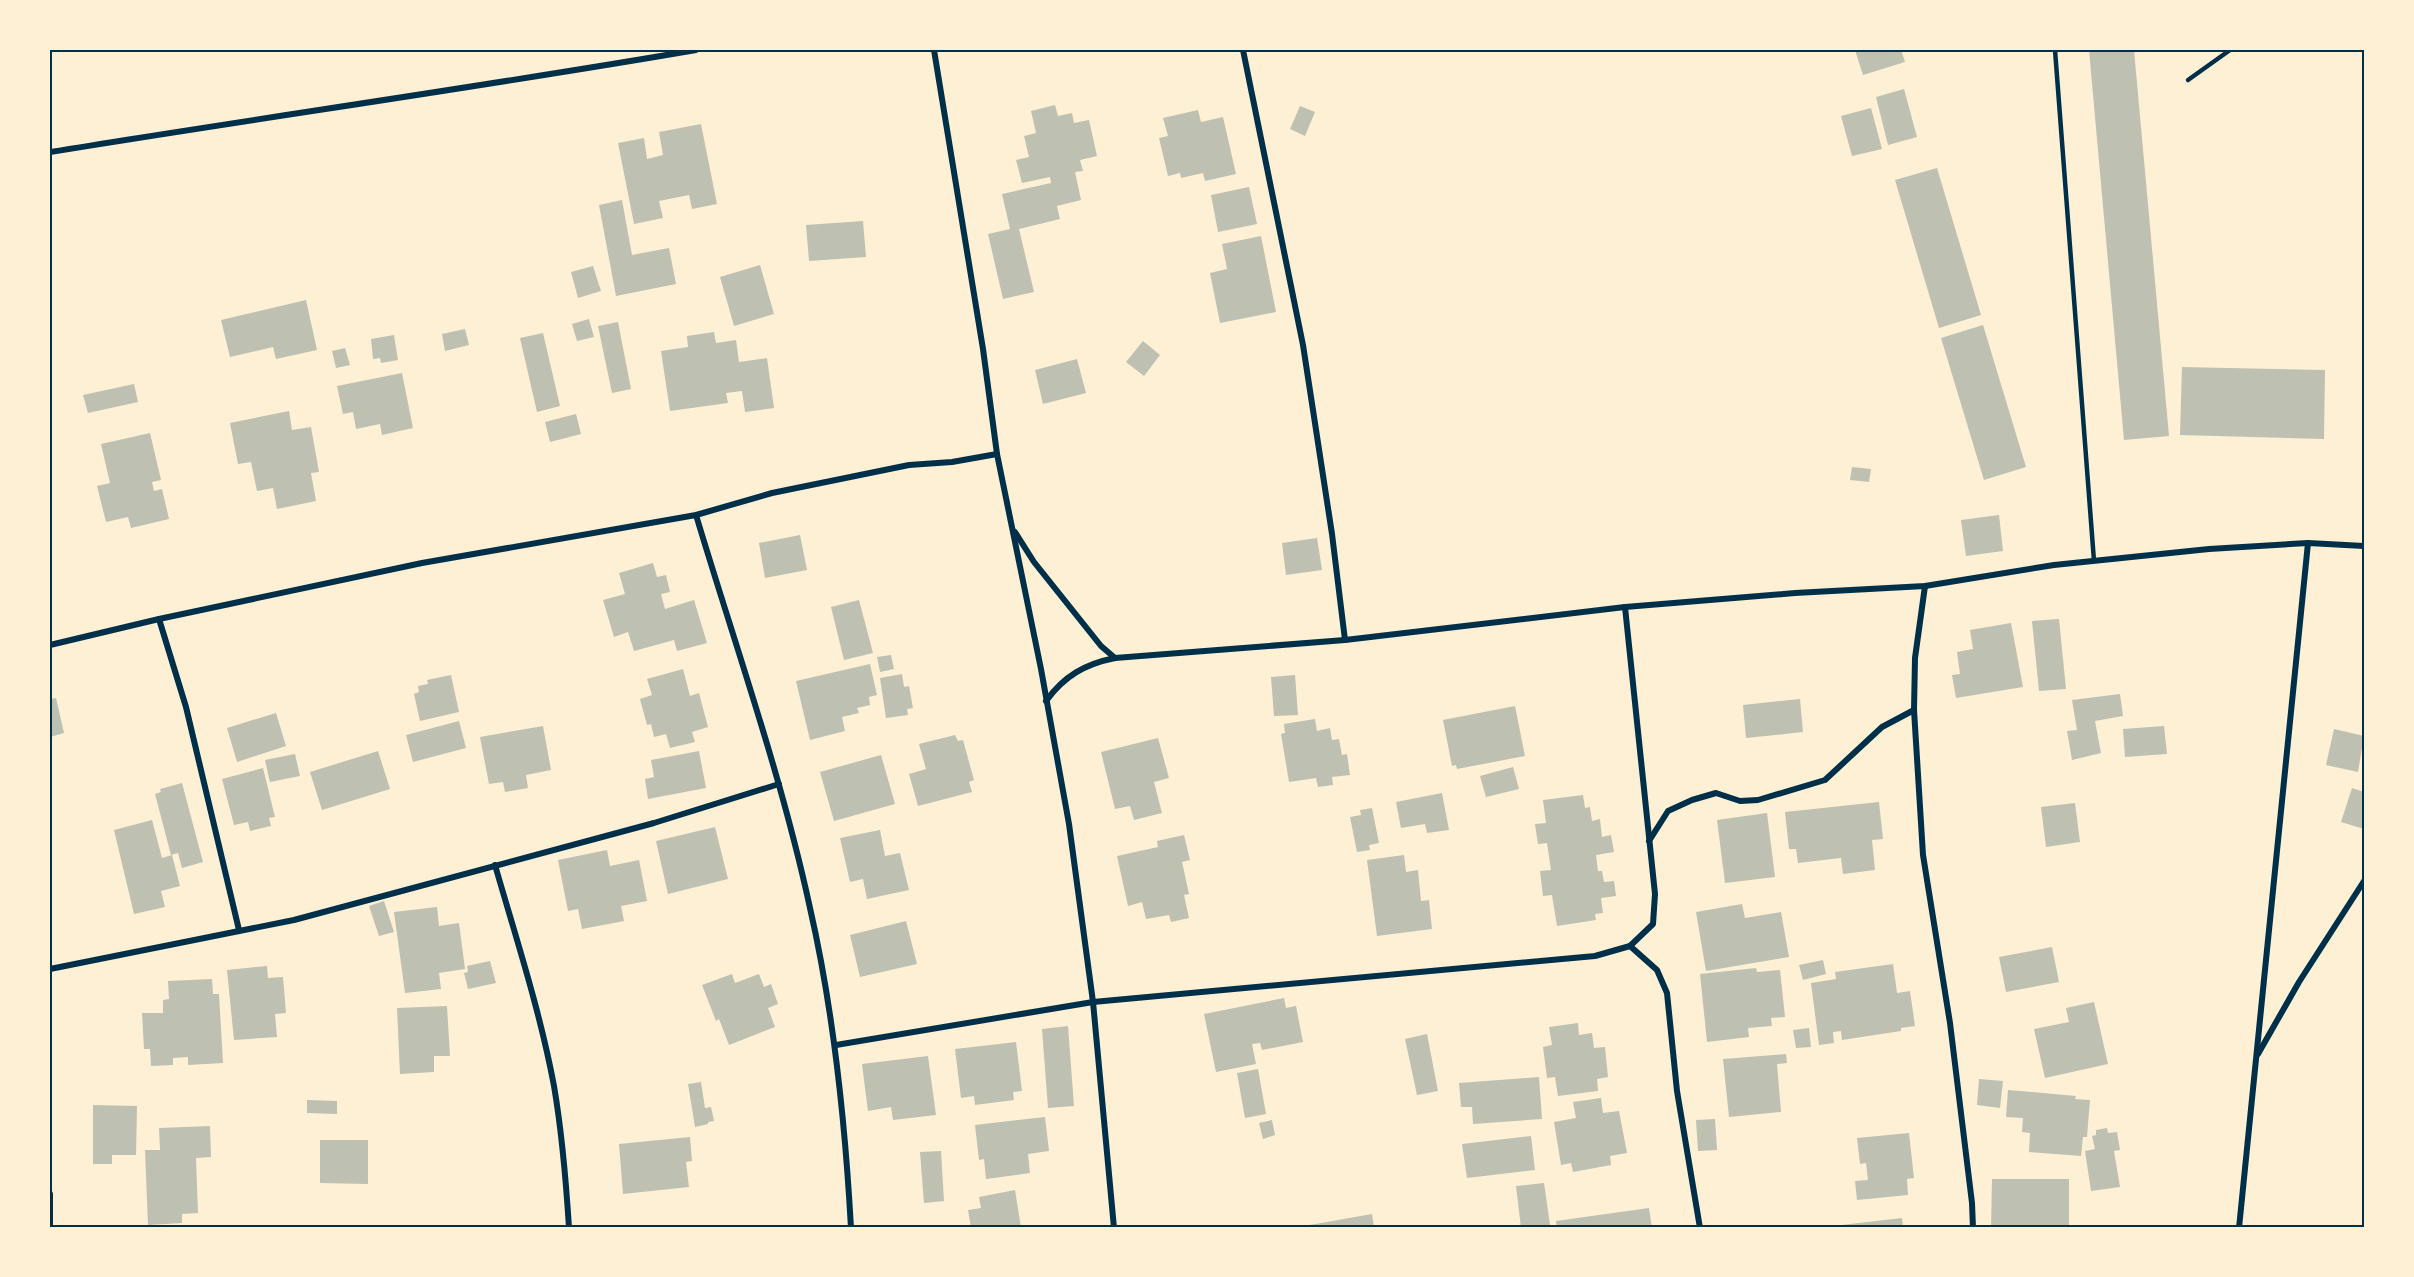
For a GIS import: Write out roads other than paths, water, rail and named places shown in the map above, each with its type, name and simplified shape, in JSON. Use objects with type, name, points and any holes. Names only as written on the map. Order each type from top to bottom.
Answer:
[{"type":"street","points":[[50,152],[696,50]]},
{"type":"street","points":[[934,50],[998,454],[1071,835],[1093,1002],[1114,1227]]},
{"type":"street","points":[[1243,50],[1303,345],[1332,534],[1345,640]]},
{"type":"street","points":[[50,645],[159,619],[422,563],[696,515],[772,493],[897,467],[998,454]]},
{"type":"street","points":[[696,515],[779,784],[811,908],[836,1045],[847,1155],[850,1227]]},
{"type":"street","points":[[1012,528],[1034,562],[1101,646],[1115,658]]},
{"type":"street","points":[[2239,1227],[2308,543]]},
{"type":"street","points":[[1046,701],[1055,689],[1074,672],[1094,662],[1115,658],[1345,640],[1626,607],[1795,593],[1925,586],[2094,561],[2209,549],[2308,543],[2364,546]]},
{"type":"street","points":[[1925,586],[1915,658],[1914,710],[1923,855],[1950,1023],[1973,1227]]},
{"type":"street","points":[[836,1045],[1093,1002],[1595,956],[1630,946],[1653,924],[1655,894],[1626,607]]},
{"type":"street","points":[[159,619],[186,707],[239,930]]},
{"type":"street","points":[[1649,842],[1668,811],[1692,800],[1716,793],[1740,801],[1758,800],[1824,780],[1850,759],[1876,731],[1914,710]]},
{"type":"street","points":[[50,979],[51,969],[294,920],[654,823],[779,784]]},
{"type":"street","points":[[495,865],[534,1000],[554,1087],[565,1167],[569,1227]]},
{"type":"street","points":[[2256,1057],[2299,982],[2364,881]]},
{"type":"street","points":[[1630,946],[1657,970],[1667,993],[1677,1091],[1700,1227]]},
{"type":"street","points":[[50,1194],[50,1227]]},
{"type":"lane","points":[[2055,50],[2094,561]]},
{"type":"lane","points":[[2188,80],[2230,50]]}]
